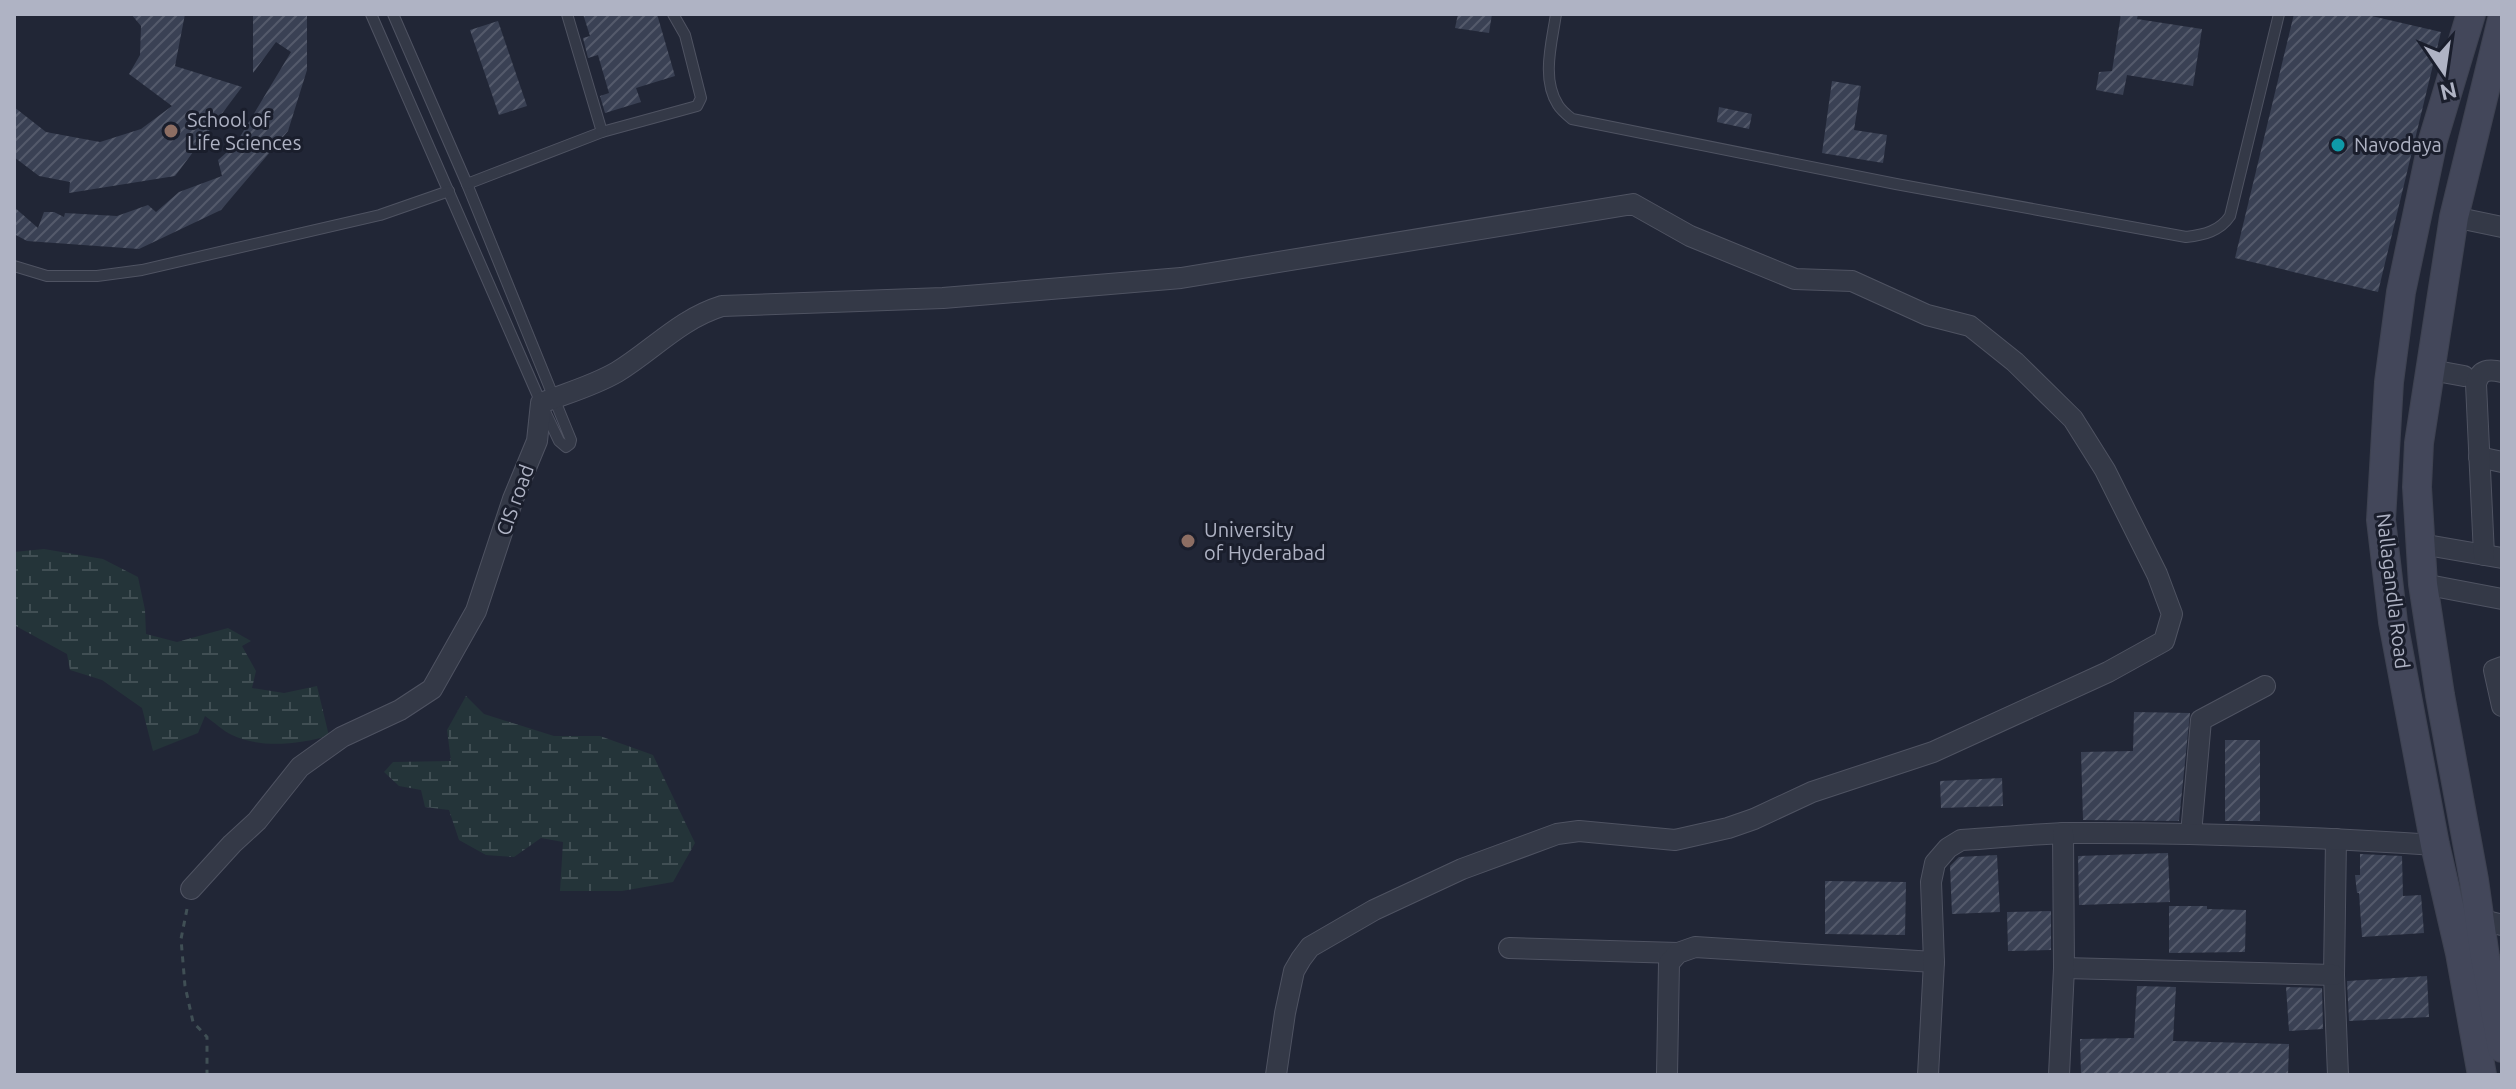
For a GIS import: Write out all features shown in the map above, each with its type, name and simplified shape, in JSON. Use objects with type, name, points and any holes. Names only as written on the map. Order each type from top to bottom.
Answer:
[{"type":"main road","name":"Nallagandla Road","points":[[2471,14],[2433,140],[2401,292],[2389,382],[2381,520],[2393,622],[2482,1075]]},
{"type":"main road","name":"Nallagandla Road","points":[[2502,20],[2454,217],[2419,443],[2417,487],[2423,584],[2491,922],[2502,1048]]},
{"type":"street","points":[[547,401],[596,383],[618,371],[676,328],[701,313],[722,306],[943,298],[1181,278],[1633,204],[1690,236],[1795,279],[1852,281],[1927,315],[1970,326],[2015,362],[2073,419],[2105,470],[2157,574],[2172,614],[2164,641],[2108,672],[1933,752],[1812,792],[1728,828],[1675,840],[1579,831],[1557,834],[1462,869],[1374,910],[1310,947],[1301,959],[1294,971],[1276,1075]]},
{"type":"street","points":[[2454,217],[2502,227]]},
{"type":"street","points":[[2431,370],[2464,376]]},
{"type":"street","points":[[2421,544],[2493,556],[2479,457],[2476,384],[2478,377],[2489,370],[2502,372]]},
{"type":"street","name":"CIS road","points":[[191,889],[257,821],[300,767],[342,737],[400,710],[432,689],[476,611],[513,499],[537,441],[547,401]]},
{"type":"street","points":[[2479,457],[2502,462]]},
{"type":"street","points":[[2423,584],[2502,599]]},
{"type":"street","points":[[2502,667],[2494,670],[2502,706]]},
{"type":"street","points":[[2191,834],[2201,720],[2265,686]]},
{"type":"street","points":[[1928,1075],[1934,962],[1931,882],[1935,863],[1948,848],[1961,840],[2063,833],[2191,834],[2435,845]]},
{"type":"street","points":[[2059,1075],[2064,968],[2063,833]]},
{"type":"street","points":[[2336,839],[2334,975],[2338,1075]]},
{"type":"street","points":[[1509,948],[1678,953],[1695,947],[1934,962]]},
{"type":"street","points":[[1667,1075],[1669,963],[1678,953]]},
{"type":"street","points":[[2064,968],[2334,975]]},
{"type":"lane","points":[[371,14],[547,401]]},
{"type":"lane","points":[[393,14],[467,184],[547,401]]},
{"type":"lane","points":[[567,14],[602,132]]},
{"type":"lane","points":[[467,184],[602,132],[688,110],[700,103],[685,35],[673,14]]},
{"type":"lane","points":[[1556,14],[1548,63],[1551,87],[1558,105],[1572,119],[1880,181],[2186,237],[2200,236],[2224,226],[2230,216],[2279,14]]},
{"type":"lane","points":[[14,266],[47,276],[97,276],[142,270],[380,215],[449,191]]},
{"type":"path","points":[[191,889],[181,939],[193,1022],[207,1037],[207,1075]]},
{"type":"green space","points":[[44,549],[103,559],[138,577],[146,634],[177,642],[228,628],[251,641],[242,646],[256,671],[252,688],[284,693],[317,686],[329,736],[293,743],[255,742],[229,733],[205,716],[198,733],[153,751],[142,708],[102,680],[70,670],[67,654],[14,625],[14,552]]},
{"type":"green space","points":[[466,696],[484,714],[554,736],[600,736],[653,755],[695,843],[673,882],[622,891],[560,891],[563,842],[541,838],[514,857],[486,855],[459,840],[449,810],[425,807],[421,790],[399,786],[384,772],[393,762],[451,761],[447,730]]},
{"type":"building","points":[[131,14],[185,14],[175,66],[242,87],[175,176],[69,193],[70,182],[39,176],[14,157],[14,107],[46,132],[100,142],[141,129],[172,106],[129,74],[140,55],[141,26]]},
{"type":"building","points":[[253,14],[307,14],[307,70],[288,131],[221,210],[139,249],[27,241],[14,234],[14,207],[38,228],[44,212],[54,212],[64,217],[65,213],[117,216],[148,205],[156,212],[179,192],[222,176],[218,160],[235,145],[291,52],[276,42],[253,73]]},
{"type":"building","points":[[583,14],[657,14],[675,76],[636,88],[641,102],[605,113],[600,96],[609,93],[598,55],[588,58],[583,38],[590,36]]},
{"type":"building","points":[[1458,14],[1492,14],[1489,33],[1455,28]]},
{"type":"building","points":[[2121,14],[2138,14],[2137,19],[2202,29],[2193,86],[2127,75],[2123,95],[2096,90],[2099,72],[2112,71]]},
{"type":"building","name":"Navodaya","points":[[2294,14],[2363,14],[2441,32],[2378,292],[2235,258]]},
{"type":"building","points":[[498,21],[527,106],[499,115],[470,30]]},
{"type":"building","points":[[1832,81],[1861,86],[1854,130],[1887,135],[1883,163],[1822,153]]},
{"type":"building","points":[[1719,107],[1752,114],[1749,129],[1717,122]]},
{"type":"building","points":[[2134,712],[2190,713],[2179,821],[2083,820],[2081,752],[2133,751]]},
{"type":"building","points":[[2225,740],[2260,740],[2260,821],[2225,821]]},
{"type":"building","points":[[2002,778],[2003,806],[1941,808],[1940,781]]},
{"type":"building","points":[[2168,853],[2170,902],[2079,905],[2078,856]]},
{"type":"building","points":[[2360,854],[2402,856],[2403,896],[2421,895],[2424,933],[2362,937],[2355,875],[2360,875]]},
{"type":"building","points":[[1997,855],[2000,912],[1952,914],[1950,866],[1959,857]]},
{"type":"building","points":[[1825,881],[1906,882],[1905,935],[1825,934]]},
{"type":"building","points":[[2169,906],[2246,910],[2245,952],[2169,953]]},
{"type":"building","points":[[2051,911],[2051,950],[2008,951],[2007,912]]},
{"type":"building","points":[[2427,976],[2429,1017],[2349,1021],[2347,981]]},
{"type":"building","points":[[2137,986],[2176,987],[2173,1041],[2289,1044],[2288,1075],[2081,1075],[2080,1039],[2134,1038]]},
{"type":"building","points":[[2286,987],[2322,988],[2323,1029],[2289,1031]]},
{"type":"place","name":"School of Life Sciences","points":[[171,131]]},
{"type":"place","name":"Navodaya","points":[[2338,145]]},
{"type":"place","name":"University of Hyderabad","points":[[1188,541]]}]
